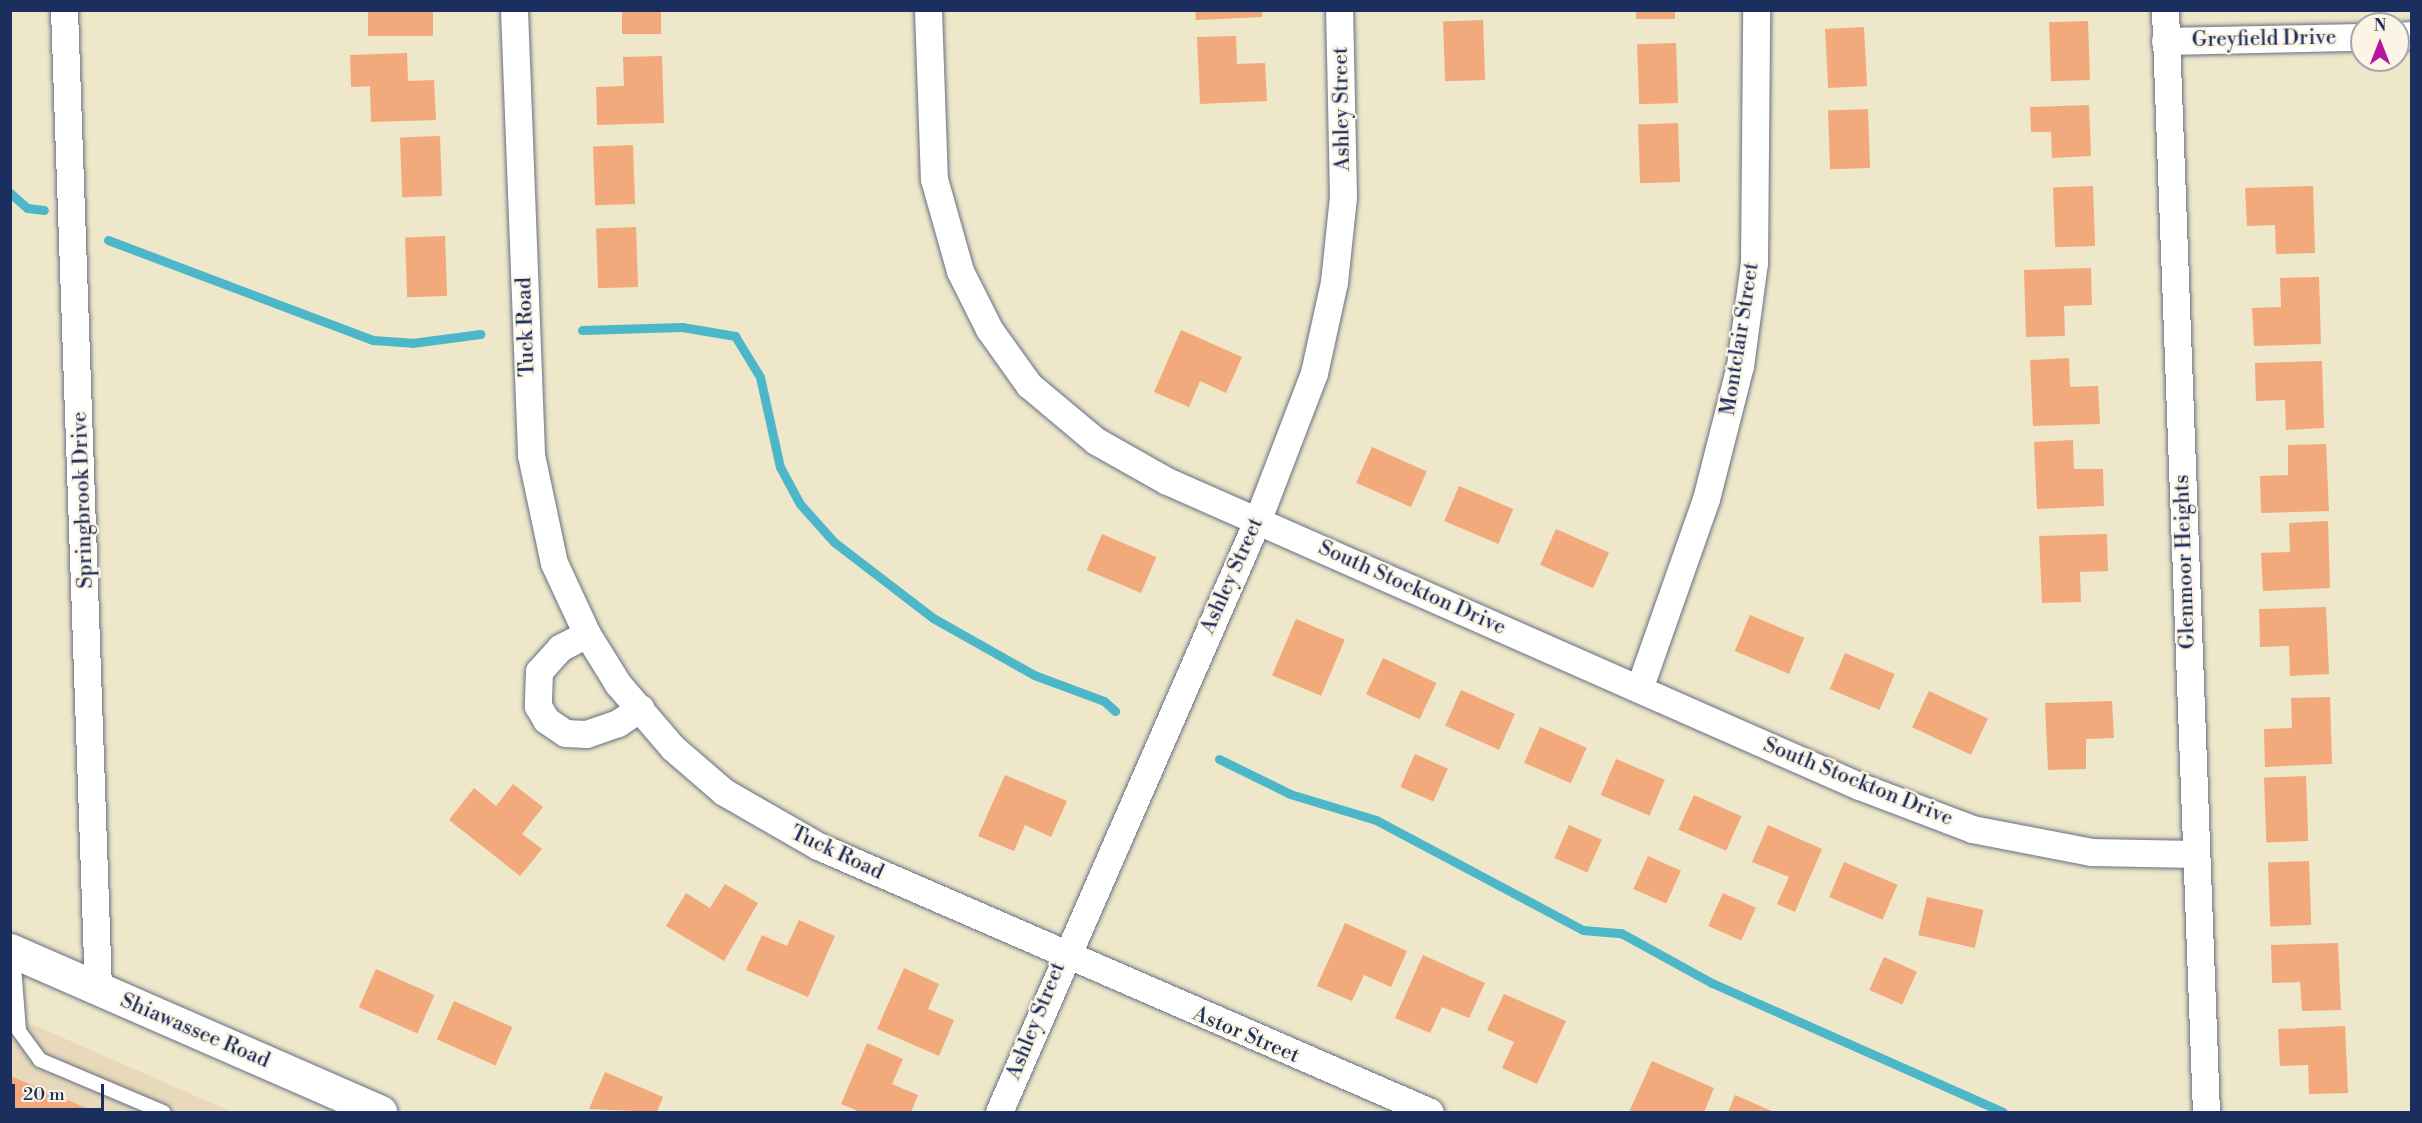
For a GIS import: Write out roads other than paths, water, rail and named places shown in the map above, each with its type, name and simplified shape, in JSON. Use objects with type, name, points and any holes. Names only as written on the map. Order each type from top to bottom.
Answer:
[{"type":"street","name":"Springbrook Drive","points":[[64,10],[98,989]]},
{"type":"street","name":"Tuck Road","points":[[514,10],[531,455],[554,563],[587,634],[640,708],[673,748],[724,792],[767,819],[1064,956]]},
{"type":"street","name":"South Stockton Drive","points":[[928,10],[934,179],[948,242],[989,329],[1029,385],[1072,424],[1127,461],[1639,689],[1972,829],[2091,852],[2195,854]]},
{"type":"street","name":"Ashley Street","points":[[999,1113],[1064,956],[1258,519],[1314,373],[1334,282],[1344,153],[1339,10]]},
{"type":"street","name":"Montclair Street","points":[[1639,689],[1706,499],[1740,366],[1754,263],[1756,10]]},
{"type":"street","name":"Glenmoor Heights","points":[[2165,10],[2206,1113]]},
{"type":"street","name":"Greyfield Drive","points":[[2165,41],[2350,37]]},
{"type":"street","points":[[587,634],[560,648],[539,670],[538,706],[546,720],[565,733],[586,734],[618,723],[640,708]]},
{"type":"street","name":"Shiawassee Road","points":[[12,951],[98,989],[333,1103],[380,1113]]},
{"type":"street","name":"Astor Street","points":[[1064,956],[1430,1113]]},
{"type":"lane","points":[[12,951],[19,1031],[40,1060],[163,1113]]},
{"type":"waterway","points":[[10,193],[27,208],[44,210]]},
{"type":"waterway","points":[[108,240],[373,340],[412,343],[480,334]]},
{"type":"waterway","points":[[582,330],[682,327],[735,336],[760,377],[780,467],[800,504],[834,542],[933,618],[1034,675],[1104,701],[1115,711]]},
{"type":"waterway","points":[[1219,759],[1290,794],[1376,820],[1583,930],[1621,933],[1712,983],[2003,1112]]}]
